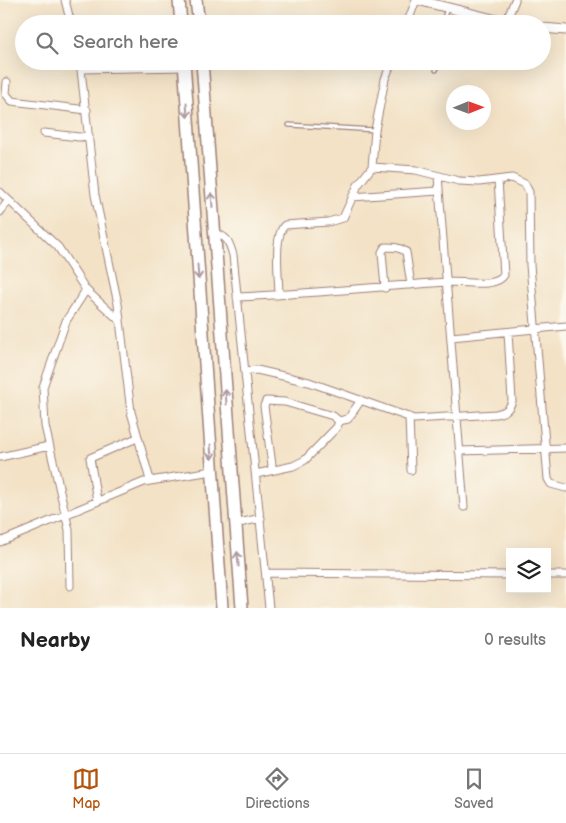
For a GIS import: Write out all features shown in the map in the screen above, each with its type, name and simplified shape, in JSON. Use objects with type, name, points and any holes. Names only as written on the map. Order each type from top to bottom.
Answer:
[{"type":"highway","points":[[179,0],[180,15]]},
{"type":"highway","points":[[196,0],[198,15]]},
{"type":"highway","points":[[184,70],[222,608]]},
{"type":"highway","points":[[203,70],[242,608]]},
{"type":"street","points":[[65,0],[69,15]]},
{"type":"street","points":[[411,15],[417,0],[445,4],[483,15]]},
{"type":"street","points":[[512,15],[515,0]]},
{"type":"street","points":[[551,29],[566,30]]},
{"type":"street","points":[[82,70],[98,212],[113,277],[131,412],[150,480]]},
{"type":"street","points":[[279,295],[279,238],[281,228],[285,225],[338,221],[344,218],[352,197],[364,176],[372,167],[374,130],[388,70]]},
{"type":"street","points":[[7,82],[6,94],[12,100],[87,110]]},
{"type":"street","points":[[44,133],[79,137],[89,136]]},
{"type":"street","points":[[372,167],[416,170],[458,181],[519,180],[525,184],[529,192],[530,265],[548,480],[551,484],[566,488]]},
{"type":"street","points":[[438,176],[464,507]]},
{"type":"street","points":[[237,298],[446,282],[494,284],[502,280],[504,276],[498,180]]},
{"type":"street","points":[[352,197],[438,191]]},
{"type":"street","points":[[0,192],[58,247],[86,290],[119,320]]},
{"type":"street","points":[[0,212],[8,201]]},
{"type":"street","points":[[215,233],[224,236],[229,241],[245,371],[269,608]]},
{"type":"street","points":[[385,288],[382,252],[385,247],[400,248],[406,252],[411,285]]},
{"type":"street","points":[[70,586],[66,514],[45,426],[43,387],[66,320],[86,290]]},
{"type":"street","points":[[451,337],[566,326]]},
{"type":"street","points":[[245,371],[257,370],[309,382],[409,417],[496,414],[510,408],[512,401],[508,332]]},
{"type":"street","points":[[339,421],[348,419],[362,400]]},
{"type":"street","points":[[271,470],[272,465],[264,406],[266,402],[285,402],[333,416],[339,421]]},
{"type":"street","points":[[409,417],[412,470]]},
{"type":"street","points":[[256,474],[293,466],[305,460],[337,427],[339,421]]},
{"type":"street","points":[[97,501],[90,458],[137,438]]},
{"type":"street","points":[[0,457],[49,446]]},
{"type":"street","points":[[459,451],[566,448]]},
{"type":"street","points":[[0,542],[150,480],[212,471]]},
{"type":"street","points":[[235,524],[261,518]]},
{"type":"street","points":[[266,573],[506,575]]},
{"type":"street","points":[[551,575],[566,575]]},
{"type":"lane","points":[[289,125],[374,130]]}]
